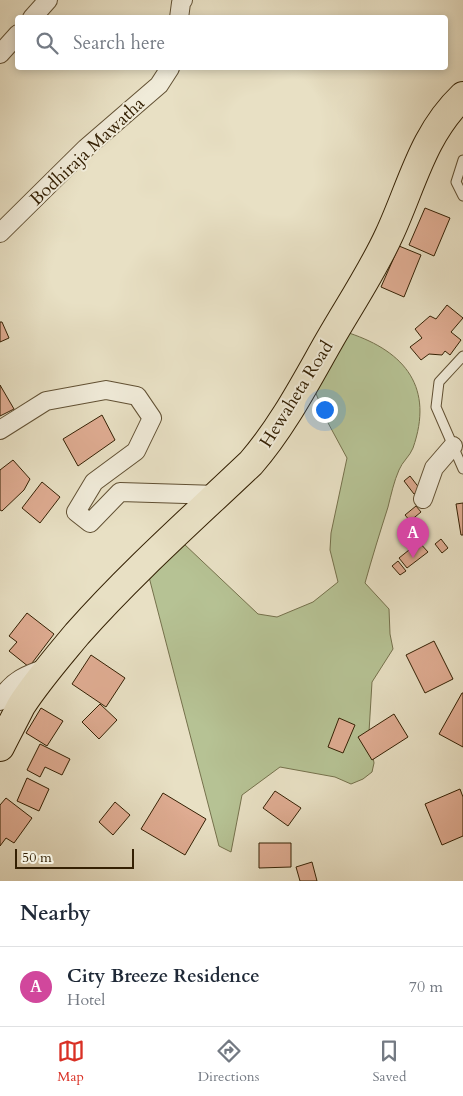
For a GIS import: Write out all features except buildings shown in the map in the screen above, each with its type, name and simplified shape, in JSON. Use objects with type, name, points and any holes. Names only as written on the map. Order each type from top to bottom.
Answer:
[{"type":"highway","name":"Hewaheta Road","points":[[0,747],[22,705],[50,667],[99,609],[128,579],[251,463],[265,447],[293,405],[388,237],[429,138],[444,117],[463,96]]},
{"type":"street","points":[[35,15],[48,0]]},
{"type":"street","points":[[179,15],[183,0]]},
{"type":"street","points":[[0,54],[15,37]]},
{"type":"street","name":"Bodhiraja Mawatha","points":[[0,233],[86,148],[159,85],[169,70]]},
{"type":"street","points":[[0,430],[46,401],[106,390],[137,396],[152,418],[136,452],[94,482],[76,512],[90,523],[120,492],[218,495]]},
{"type":"street","points":[[423,499],[434,468],[453,446]]},
{"type":"street","points":[[0,701],[15,682],[27,674],[50,667]]},
{"type":"lane","points":[[463,160],[456,182],[463,196]]},
{"type":"lane","points":[[463,356],[440,382],[436,406],[463,469]]},
{"type":"green space","points":[[349,333],[369,341],[400,362],[410,375],[417,390],[420,407],[419,427],[413,448],[400,467],[365,583],[389,609],[393,649],[372,682],[369,732],[374,763],[372,772],[363,779],[351,784],[335,777],[280,767],[242,795],[231,852],[219,846],[149,577],[183,543],[258,614],[277,617],[313,602],[338,582],[330,550],[331,533],[347,458],[327,421],[315,391]]},
{"type":"place","name":"City Breeze Residence","points":[[413,558]]}]
